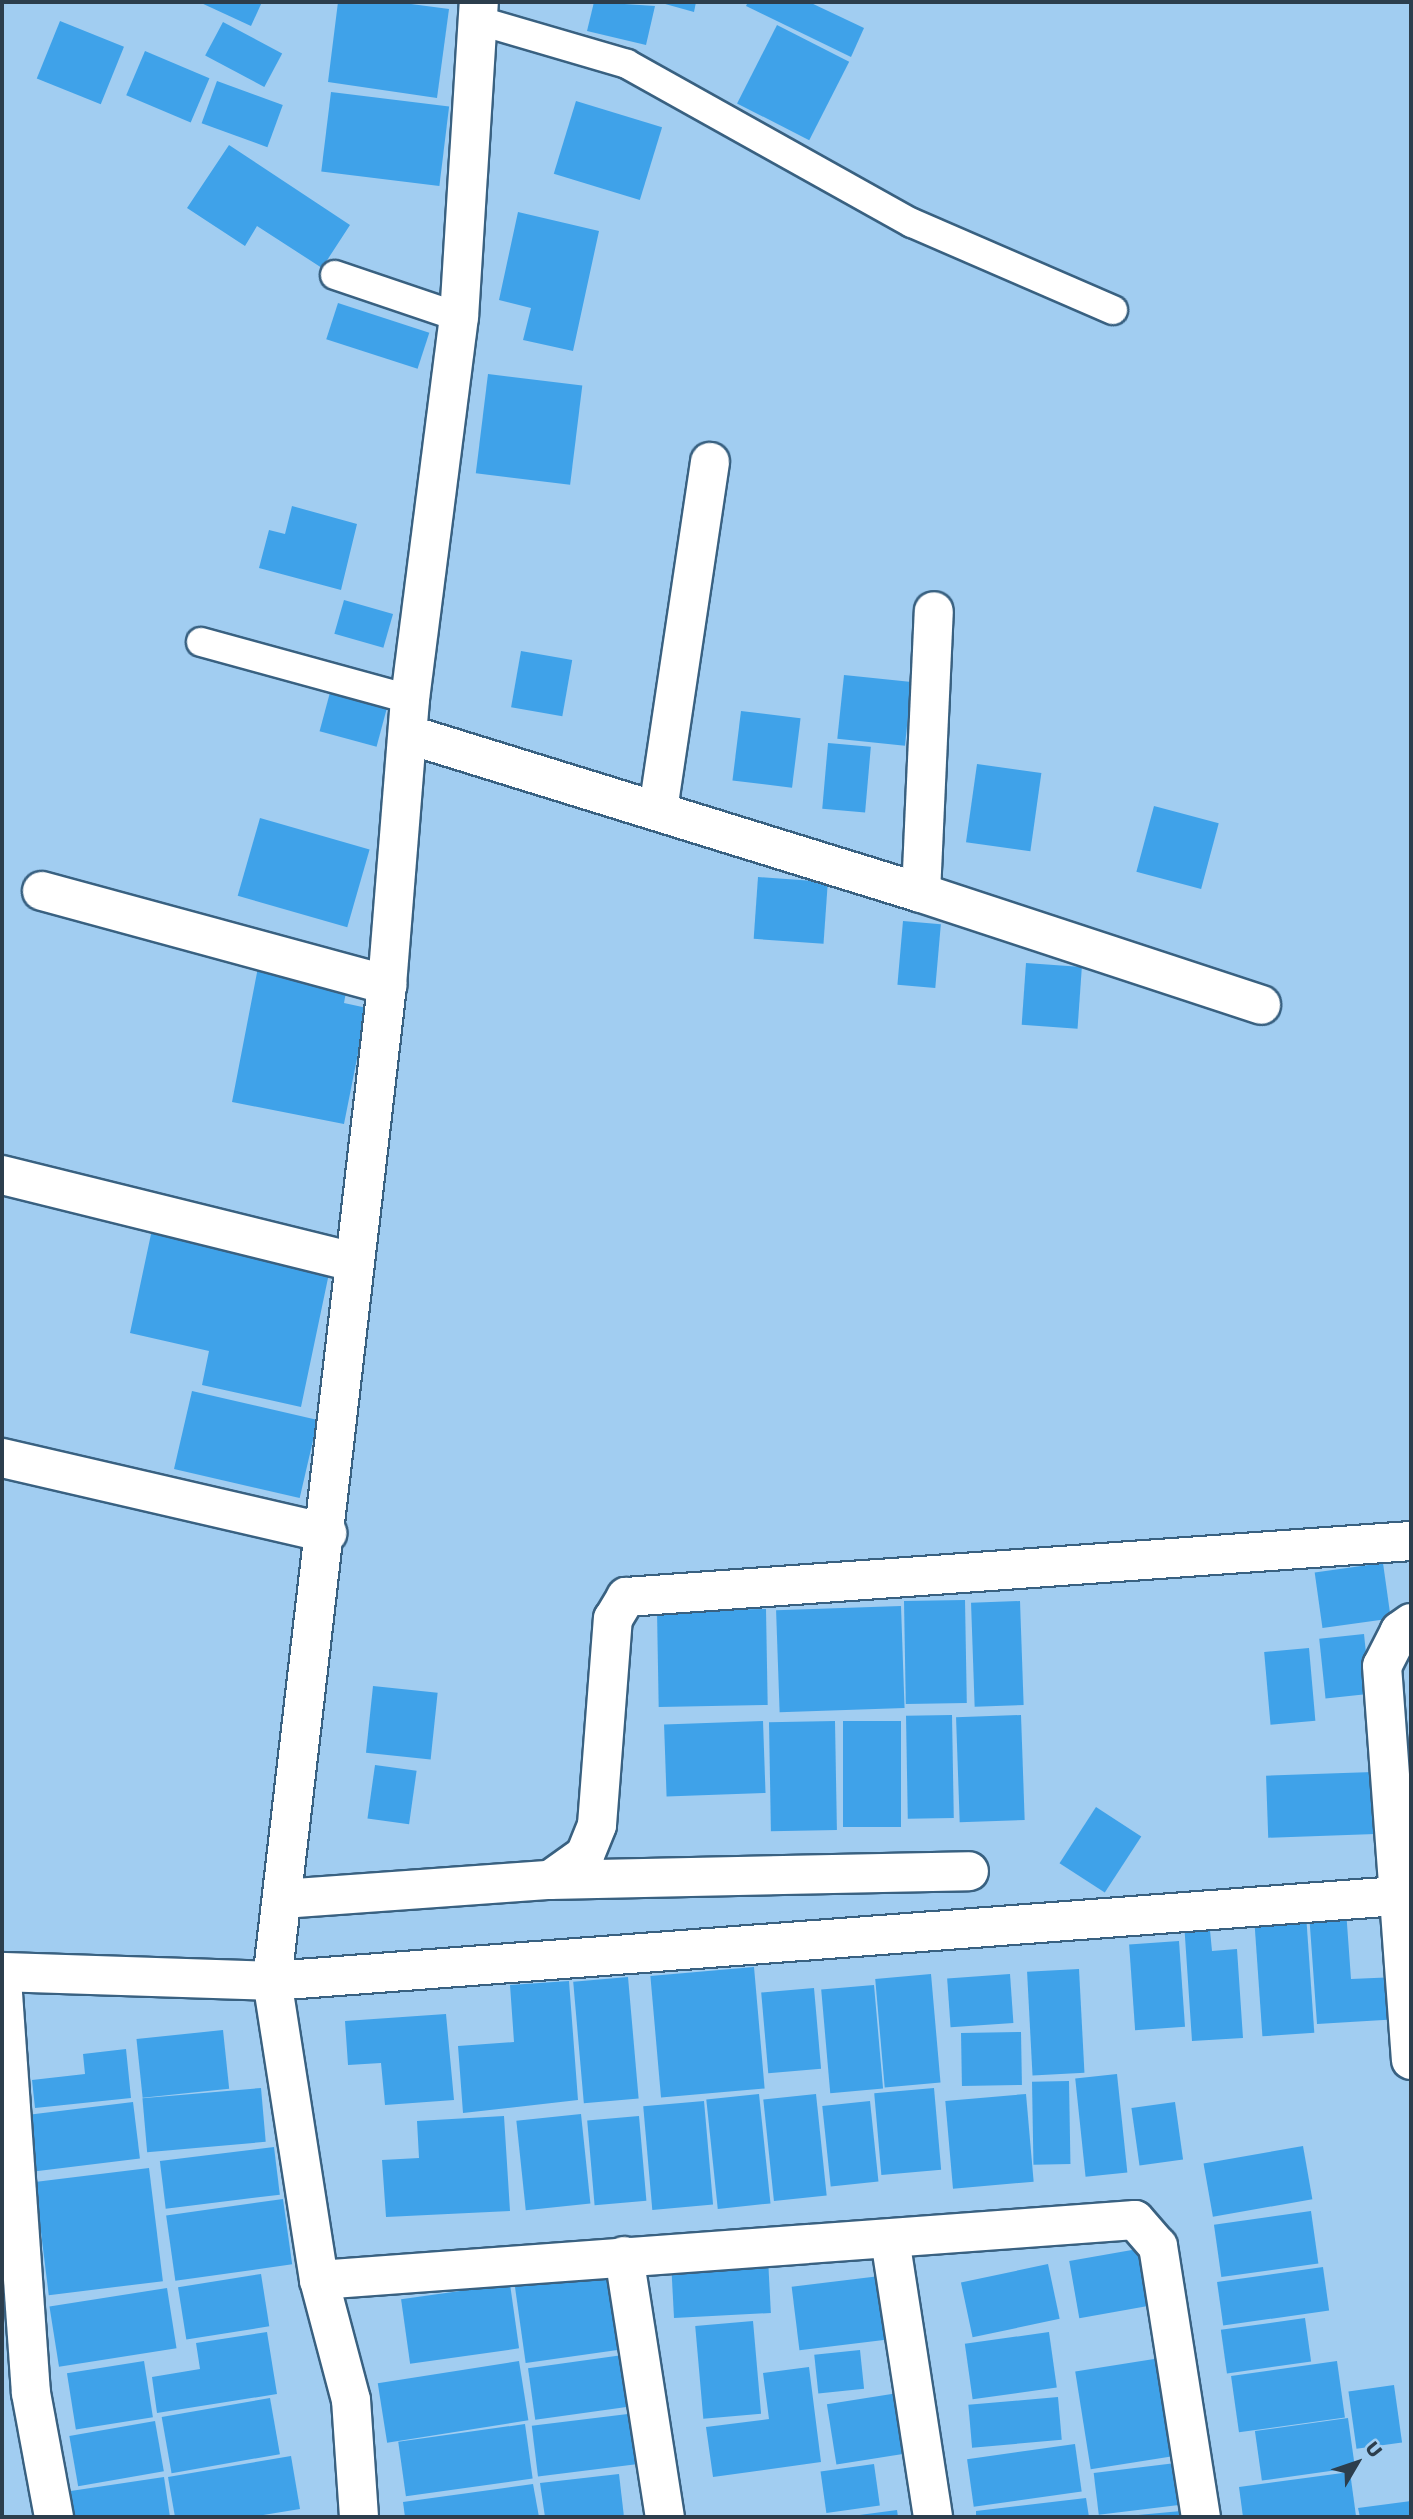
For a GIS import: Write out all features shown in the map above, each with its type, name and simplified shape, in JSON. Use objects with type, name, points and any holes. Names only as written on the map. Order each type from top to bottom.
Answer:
[{"type":"street","points":[[359,2517],[351,2400],[319,2280],[272,1981],[327,1533],[354,1262],[387,985],[410,717],[459,317],[478,11]]},
{"type":"street","points":[[658,810],[710,462]]},
{"type":"street","points":[[921,893],[934,611]]},
{"type":"street","points":[[410,717],[658,810],[1261,1005]]},
{"type":"street","points":[[42,891],[387,985]]},
{"type":"street","points":[[2,1175],[354,1262]]},
{"type":"street","points":[[2,1458],[327,1533]]},
{"type":"street","points":[[550,1880],[585,1855],[597,1825],[613,1619],[626,1597],[1411,1546]]},
{"type":"street","points":[[1411,1623],[1400,1631],[1382,1666],[1404,1896],[1411,2060]]},
{"type":"street","points":[[282,1899],[550,1880],[969,1871]]},
{"type":"street","points":[[2,1972],[272,1981],[1404,1896]]},
{"type":"street","points":[[2,1979],[17,2395],[54,2517]]},
{"type":"street","points":[[319,2280],[1135,2220],[1158,2246],[1201,2517]]},
{"type":"street","points":[[890,2239],[933,2517]]},
{"type":"street","points":[[624,2256],[665,2517]]},
{"type":"lane","points":[[478,11],[628,64],[912,223],[1113,310]]},
{"type":"lane","points":[[335,275],[459,317]]},
{"type":"lane","points":[[201,642],[410,717]]},
{"type":"building","points":[[199,2],[262,2],[251,26]]},
{"type":"building","points":[[338,2],[396,2],[449,9],[437,98],[328,82]]},
{"type":"building","points":[[594,2],[655,6],[646,45],[587,31]]},
{"type":"building","points":[[658,2],[696,2],[694,12]]},
{"type":"building","points":[[748,2],[809,2],[864,28],[851,57],[746,6]]},
{"type":"building","points":[[60,21],[124,47],[101,104],[37,78]]},
{"type":"building","points":[[223,22],[282,53],[264,87],[205,56]]},
{"type":"building","points":[[777,25],[849,62],[809,140],[737,103]]},
{"type":"building","points":[[145,51],[209,78],[191,123],[126,95]]},
{"type":"building","points":[[217,81],[283,105],[267,147],[202,123]]},
{"type":"building","points":[[331,92],[449,107],[439,186],[321,171]]},
{"type":"building","points":[[576,101],[662,127],[640,200],[554,174]]},
{"type":"building","points":[[229,145],[350,225],[322,268],[257,226],[245,246],[187,208]]},
{"type":"building","points":[[518,212],[599,231],[573,351],[523,340],[531,308],[499,300]]},
{"type":"building","points":[[338,303],[429,333],[418,369],[326,339]]},
{"type":"building","points":[[488,374],[582,386],[570,485],[476,473]]},
{"type":"building","points":[[292,506],[357,524],[341,590],[259,568],[269,530],[285,534]]},
{"type":"building","points":[[344,600],[393,614],[383,648],[334,634]]},
{"type":"building","points":[[521,651],[572,660],[562,716],[511,707]]},
{"type":"building","points":[[844,675],[912,682],[905,746],[837,739]]},
{"type":"building","points":[[332,685],[389,700],[377,747],[320,731]]},
{"type":"building","points":[[741,711],[801,718],[792,788],[732,780]]},
{"type":"building","points":[[828,743],[871,747],[865,812],[822,809]]},
{"type":"building","points":[[977,764],[1041,773],[1030,851],[966,842]]},
{"type":"building","points":[[1154,806],[1219,823],[1201,889],[1136,872]]},
{"type":"building","points":[[260,818],[370,849],[347,927],[238,896]]},
{"type":"building","points":[[758,877],[828,882],[824,944],[754,939]]},
{"type":"building","points":[[903,921],[941,924],[935,988],[897,985]]},
{"type":"building","points":[[260,957],[349,975],[344,1003],[367,1008],[344,1124],[232,1102]]},
{"type":"building","points":[[1026,963],[1082,967],[1078,1029],[1022,1025]]},
{"type":"building","points":[[154,1220],[332,1259],[301,1407],[202,1385],[209,1351],[130,1333]]},
{"type":"building","points":[[192,1391],[318,1420],[300,1498],[174,1469]]},
{"type":"building","points":[[1383,1563],[1391,1618],[1322,1628],[1315,1573]]},
{"type":"building","points":[[965,1600],[967,1703],[906,1704],[904,1601]]},
{"type":"building","points":[[1020,1601],[1024,1705],[975,1707],[971,1603]]},
{"type":"building","points":[[901,1606],[905,1708],[780,1712],[776,1610]]},
{"type":"building","points":[[766,1609],[768,1705],[659,1707],[657,1611]]},
{"type":"building","points":[[1364,1634],[1370,1694],[1326,1698],[1319,1639]]},
{"type":"building","points":[[1309,1648],[1315,1721],[1271,1725],[1264,1652]]},
{"type":"building","points":[[373,1686],[438,1693],[431,1759],[366,1753]]},
{"type":"building","points":[[952,1715],[954,1818],[908,1819],[906,1716]]},
{"type":"building","points":[[1021,1715],[1025,1820],[960,1822],[956,1717]]},
{"type":"building","points":[[763,1721],[766,1793],[667,1796],[664,1724]]},
{"type":"building","points":[[835,1721],[837,1830],[771,1831],[769,1722]]},
{"type":"building","points":[[843,1721],[901,1721],[901,1827],[843,1827]]},
{"type":"building","points":[[375,1765],[417,1771],[409,1824],[367,1818]]},
{"type":"building","points":[[1373,1772],[1375,1834],[1268,1838],[1266,1776]]},
{"type":"building","points":[[1096,1807],[1141,1836],[1105,1893],[1060,1863]]},
{"type":"building","points":[[1346,1910],[1351,1979],[1397,1977],[1400,2019],[1317,2024],[1309,1913]]},
{"type":"building","points":[[1306,1914],[1314,2033],[1262,2036],[1254,1918]]},
{"type":"building","points":[[1209,1920],[1212,1951],[1237,1949],[1243,2038],[1192,2041],[1184,1922]]},
{"type":"building","points":[[1179,1941],[1185,2027],[1135,2030],[1129,1944]]},
{"type":"building","points":[[754,1967],[765,2089],[661,2098],[650,1976]]},
{"type":"building","points":[[1079,1969],[1084,2073],[1033,2076],[1027,1972]]},
{"type":"building","points":[[931,1974],[940,2083],[885,2087],[875,1979]]},
{"type":"building","points":[[1010,1974],[1013,2023],[951,2027],[947,1978]]},
{"type":"building","points":[[628,1977],[639,2099],[584,2103],[573,1982]]},
{"type":"building","points":[[569,1981],[578,2100],[463,2113],[458,2046],[514,2042],[510,1985]]},
{"type":"building","points":[[874,1985],[883,2089],[830,2093],[821,1990]]},
{"type":"building","points":[[814,1988],[821,2069],[768,2073],[761,1993]]},
{"type":"building","points":[[446,2014],[454,2100],[385,2105],[381,2063],[348,2065],[345,2021]]},
{"type":"building","points":[[223,2030],[229,2089],[143,2098],[136,2039]]},
{"type":"building","points":[[1021,2032],[1022,2085],[962,2086],[961,2033]]},
{"type":"building","points":[[126,2049],[131,2098],[35,2108],[32,2080],[85,2074],[83,2054]]},
{"type":"building","points":[[1117,2074],[1127,2172],[1086,2177],[1075,2078]]},
{"type":"building","points":[[1069,2081],[1070,2164],[1033,2165],[1032,2082]]},
{"type":"building","points":[[261,2088],[266,2142],[147,2152],[142,2098]]},
{"type":"building","points":[[934,2088],[941,2170],[881,2175],[874,2093]]},
{"type":"building","points":[[759,2094],[770,2203],[718,2209],[706,2100]]},
{"type":"building","points":[[816,2094],[827,2195],[774,2201],[763,2100]]},
{"type":"building","points":[[1026,2094],[1034,2182],[953,2189],[945,2101]]},
{"type":"building","points":[[704,2101],[713,2205],[652,2210],[643,2106]]},
{"type":"building","points":[[870,2101],[878,2182],[831,2187],[822,2106]]},
{"type":"building","points":[[133,2102],[140,2159],[30,2172],[23,2116]]},
{"type":"building","points":[[1175,2102],[1183,2159],[1140,2166],[1131,2108]]},
{"type":"building","points":[[581,2114],[590,2204],[526,2210],[516,2121]]},
{"type":"building","points":[[504,2116],[510,2211],[386,2217],[382,2160],[419,2158],[417,2121]]},
{"type":"building","points":[[639,2116],[646,2201],[595,2205],[587,2121]]},
{"type":"building","points":[[1303,2146],[1312,2199],[1213,2217],[1204,2164]]},
{"type":"building","points":[[274,2147],[280,2195],[166,2209],[160,2161]]},
{"type":"building","points":[[149,2168],[163,2281],[49,2295],[35,2182]]},
{"type":"building","points":[[283,2199],[292,2264],[175,2281],[166,2215]]},
{"type":"building","points":[[1311,2211],[1318,2263],[1221,2277],[1214,2225]]},
{"type":"building","points":[[1149,2247],[1159,2304],[1079,2318],[1069,2261]]},
{"type":"building","points":[[768,2258],[771,2313],[674,2318],[671,2263]]},
{"type":"building","points":[[1048,2264],[1060,2319],[973,2337],[961,2283]]},
{"type":"building","points":[[1323,2267],[1329,2311],[1223,2325],[1217,2282]]},
{"type":"building","points":[[612,2273],[623,2349],[526,2363],[515,2287]]},
{"type":"building","points":[[261,2274],[269,2326],[186,2339],[178,2287]]},
{"type":"building","points":[[880,2276],[888,2340],[799,2350],[792,2287]]},
{"type":"building","points":[[510,2284],[519,2348],[410,2364],[401,2299]]},
{"type":"building","points":[[167,2288],[177,2348],[59,2367],[49,2307]]},
{"type":"building","points":[[1305,2318],[1311,2362],[1227,2373],[1221,2330]]},
{"type":"building","points":[[753,2321],[761,2414],[703,2419],[695,2326]]},
{"type":"building","points":[[267,2332],[277,2394],[157,2413],[152,2377],[200,2369],[196,2343]]},
{"type":"building","points":[[1049,2332],[1057,2387],[973,2399],[965,2344]]},
{"type":"building","points":[[860,2350],[864,2389],[818,2394],[814,2355]]},
{"type":"building","points":[[630,2354],[637,2405],[535,2420],[528,2368]]},
{"type":"building","points":[[1173,2356],[1188,2454],[1091,2469],[1075,2371]]},
{"type":"building","points":[[144,2361],[153,2417],[76,2430],[67,2373]]},
{"type":"building","points":[[519,2361],[528,2420],[387,2443],[378,2383]]},
{"type":"building","points":[[1337,2361],[1345,2417],[1239,2432],[1231,2376]]},
{"type":"building","points":[[809,2367],[821,2462],[713,2477],[706,2427],[769,2419],[763,2373]]},
{"type":"building","points":[[1394,2385],[1402,2442],[1357,2449],[1348,2391]]},
{"type":"building","points":[[898,2393],[908,2453],[836,2465],[827,2404]]},
{"type":"building","points":[[1058,2397],[1062,2440],[972,2448],[968,2405]]},
{"type":"building","points":[[270,2398],[280,2454],[172,2473],[162,2417]]},
{"type":"building","points":[[636,2413],[642,2464],[538,2476],[532,2426]]},
{"type":"building","points":[[1348,2418],[1355,2468],[1262,2481],[1255,2431]]},
{"type":"building","points":[[155,2421],[164,2471],[78,2486],[69,2436]]},
{"type":"building","points":[[525,2424],[533,2478],[406,2496],[398,2442]]},
{"type":"building","points":[[1075,2444],[1082,2492],[974,2507],[967,2459]]},
{"type":"building","points":[[291,2456],[300,2509],[251,2517],[175,2517],[168,2477]]},
{"type":"building","points":[[1184,2462],[1189,2504],[1099,2515],[1094,2473]]},
{"type":"building","points":[[874,2464],[880,2506],[826,2513],[821,2472]]},
{"type":"building","points":[[1350,2472],[1356,2516],[1243,2517],[1239,2487]]},
{"type":"building","points":[[619,2474],[624,2517],[545,2517],[540,2483]]},
{"type":"building","points":[[164,2477],[170,2517],[68,2517],[64,2492]]},
{"type":"building","points":[[533,2484],[539,2517],[405,2517],[403,2502]]},
{"type":"building","points":[[1086,2498],[1089,2517],[976,2517],[976,2511]]},
{"type":"building","points":[[1411,2501],[1411,2517],[1360,2517],[1358,2508]]},
{"type":"building","points":[[897,2510],[898,2517],[852,2517],[852,2516]]},
{"type":"building","points":[[1192,2510],[1192,2517],[1138,2517],[1138,2515]]}]
